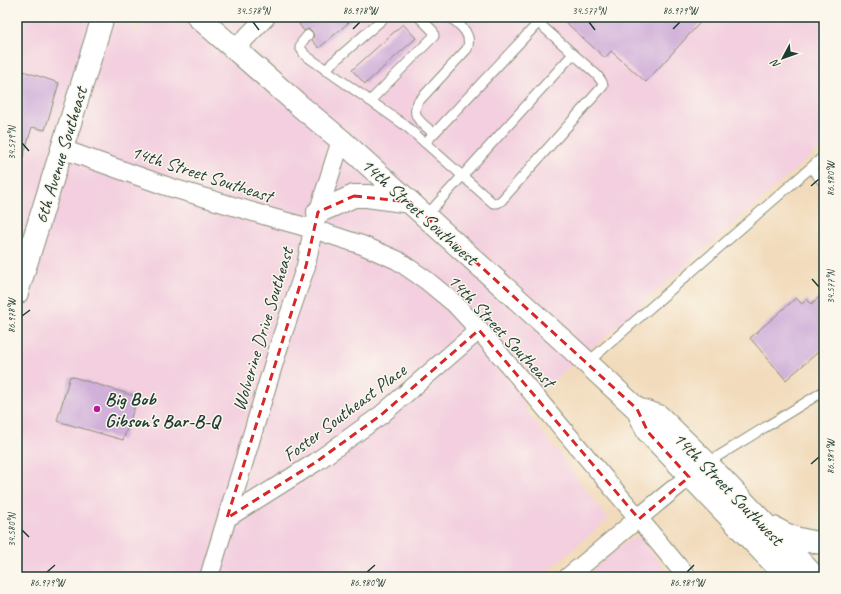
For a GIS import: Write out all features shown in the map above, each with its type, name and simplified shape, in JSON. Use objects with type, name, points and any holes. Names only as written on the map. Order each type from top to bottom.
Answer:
[{"type":"main road","name":"6th Avenue Southeast","points":[[17,293],[103,17]]},
{"type":"main road","name":"14th Street Southwest","points":[[198,17],[300,106],[342,140],[637,410],[648,432],[689,477],[787,577]]},
{"type":"main road","points":[[316,220],[354,196],[367,196],[418,209]]},
{"type":"main road","name":"14th Street Southwest","points":[[637,410],[660,416],[707,463],[815,577]]},
{"type":"main road","points":[[762,521],[787,536],[800,540],[824,543]]},
{"type":"street","points":[[235,49],[266,17]]},
{"type":"street","name":"Wolverine Drive Southeast","points":[[209,577],[282,336],[306,266],[316,220],[342,140]]},
{"type":"street","name":"14th Street Southeast","points":[[62,149],[169,187],[273,218],[316,220],[362,245],[397,260],[426,280],[454,303],[479,330],[687,577]]},
{"type":"street","name":"Foster Southeast Place","points":[[227,518],[316,462],[381,415],[479,330]]},
{"type":"street","points":[[568,577],[639,519],[666,494],[707,463]]},
{"type":"lane","points":[[326,71],[331,64],[384,17]]},
{"type":"lane","points":[[370,101],[434,36],[433,31],[419,17]]},
{"type":"lane","points":[[433,134],[414,114],[415,107],[467,49],[469,43],[469,37],[450,17]]},
{"type":"lane","points":[[308,35],[300,47],[302,51],[326,71],[406,126],[425,143],[462,176],[493,203],[501,201],[603,86],[602,82],[535,20],[425,143]]},
{"type":"lane","points":[[418,209],[462,176],[573,54]]},
{"type":"lane","points":[[587,363],[824,156]]},
{"type":"lane","points":[[810,168],[824,183]]},
{"type":"lane","points":[[707,463],[824,391]]},
{"type":"highlighted area","points":[[354,196],[410,202],[637,409],[648,432],[689,477],[639,519],[479,330],[381,415],[316,462],[227,518],[306,266],[318,212]]},
{"type":"shaded area","points":[[17,17],[124,17],[137,33],[142,17],[824,17],[824,144],[604,338],[523,406],[608,519],[540,577],[17,577]]},
{"type":"shaded area","points":[[639,537],[672,577],[584,577],[627,541]]},
{"type":"building","points":[[307,17],[355,17],[319,48],[312,40],[314,36],[312,31],[309,29],[304,31],[299,24]]},
{"type":"building","points":[[560,17],[705,17],[646,82],[611,51],[605,58]]},
{"type":"building","points":[[403,24],[416,38],[365,84],[352,70]]},
{"type":"building","points":[[17,69],[59,83],[45,130],[32,127],[20,167],[17,167]]},
{"type":"building","points":[[824,293],[824,347],[786,380],[750,338],[796,298],[802,304],[807,299],[811,304]]},
{"type":"building","name":"Big Bob Gibson's Bar-B-Q","points":[[70,376],[138,397],[123,440],[57,421]]},
{"type":"place","name":"Big Bob Gibson's Bar-B-Q","points":[[97,409]]}]
